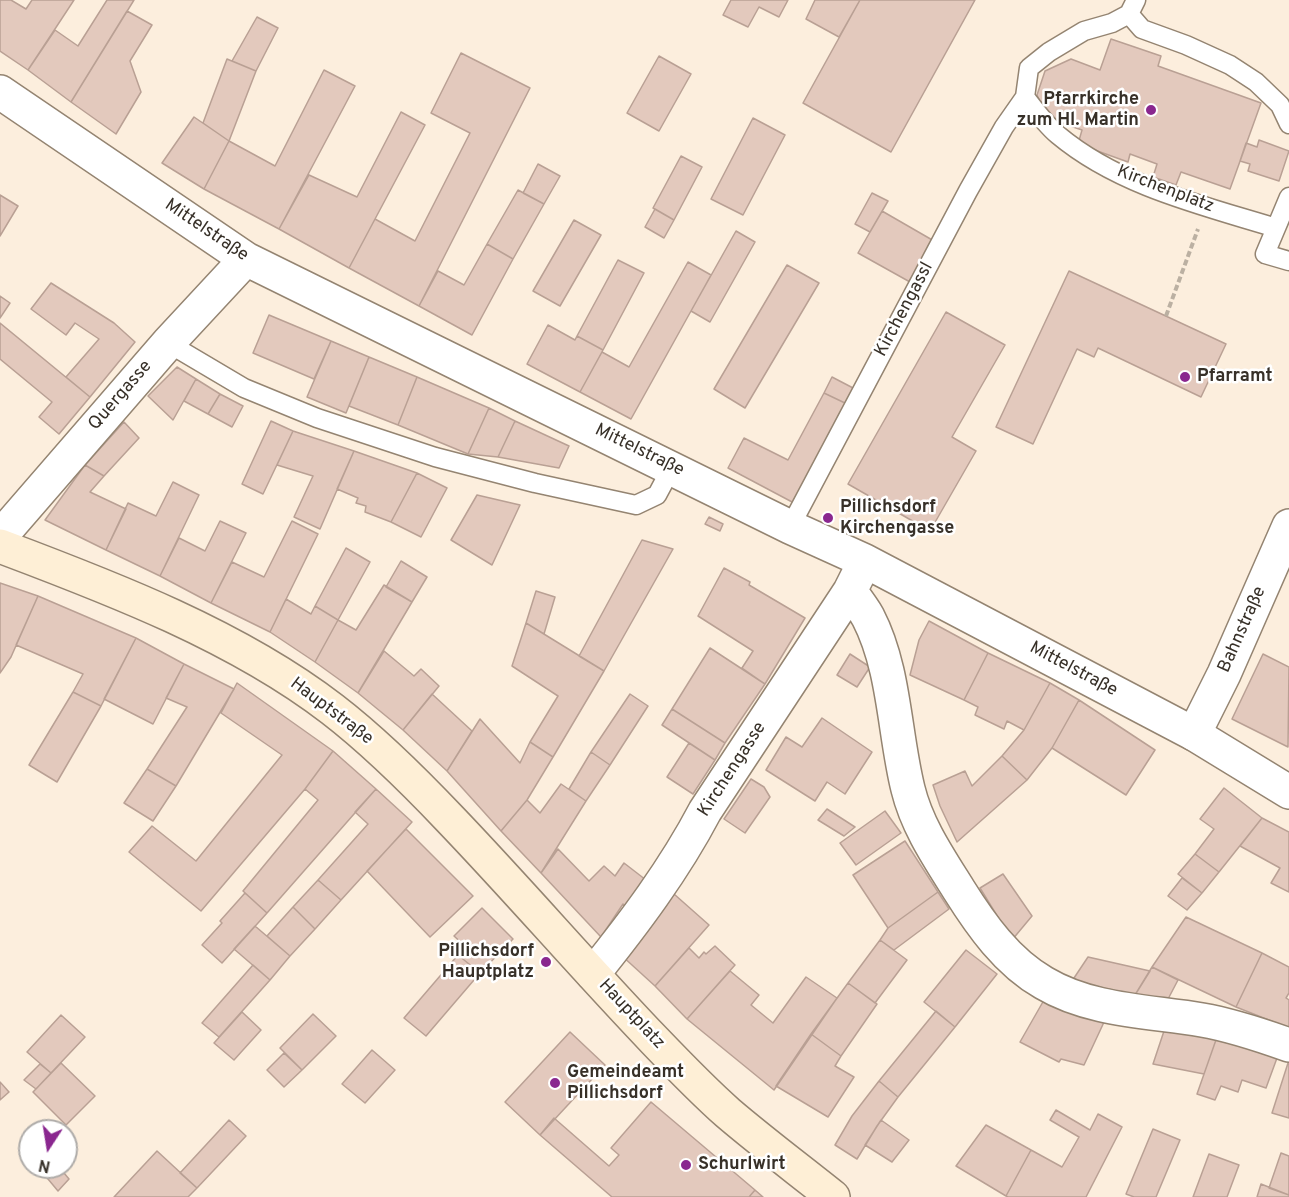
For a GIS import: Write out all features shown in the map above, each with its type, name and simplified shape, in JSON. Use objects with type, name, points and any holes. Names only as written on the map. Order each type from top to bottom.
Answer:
[{"type":"main road","name":"Hauptstraße","points":[[0,546],[83,578],[185,622],[264,664],[307,691],[375,744],[399,767],[490,861],[592,974]]},
{"type":"main road","name":"Hauptplatz","points":[[592,974],[727,1112],[833,1197]]},
{"type":"street","name":"Mittelstraße","points":[[0,92],[246,259],[790,527],[865,561],[1194,734],[1289,792]]},
{"type":"street","name":"Quergasse","points":[[0,537],[168,343],[246,259]]},
{"type":"street","name":"Bahnstraße","points":[[1194,734],[1224,674],[1289,526]]},
{"type":"street","name":"Kirchengasse","points":[[592,974],[628,931],[690,840],[705,812],[850,591],[865,561]]},
{"type":"street","points":[[850,591],[868,617],[883,658],[908,790],[927,838],[976,918],[1007,954],[1044,983],[1074,997],[1122,1009],[1204,1020],[1265,1036],[1289,1045]]},
{"type":"lane","points":[[1025,97],[1029,68],[1049,52],[1084,31],[1112,23],[1132,7],[1142,29],[1186,45],[1230,65],[1256,82],[1280,105],[1289,124]]},
{"type":"lane","name":"Kirchenplatz","points":[[1025,97],[1058,135],[1127,179],[1276,228]]},
{"type":"lane","name":"Kirchengassl","points":[[790,527],[968,191],[1004,127],[1025,97]]},
{"type":"lane","points":[[1289,197],[1265,254],[1289,261]]},
{"type":"lane","points":[[168,343],[244,388],[317,418],[435,457],[535,483],[636,506],[657,495],[672,467]]},
{"type":"path","points":[[1166,316],[1205,206]]},
{"type":"building","points":[[0,0],[11,0],[26,9],[32,0],[74,0],[28,70],[0,51]]},
{"type":"building","points":[[107,0],[134,0],[71,102],[28,70],[55,30],[78,46]]},
{"type":"building","points":[[731,0],[788,0],[779,17],[759,7],[748,27],[723,15]]},
{"type":"building","points":[[815,0],[860,0],[839,37],[806,19]]},
{"type":"building","points":[[860,0],[975,0],[891,152],[803,103]]},
{"type":"building","points":[[127,11],[152,25],[130,61],[141,92],[116,134],[71,102]]},
{"type":"building","points":[[257,17],[278,28],[256,71],[232,61]]},
{"type":"building","name":"Pfarrkirche zum Hl. Martin","points":[[1111,39],[1161,56],[1158,66],[1261,103],[1230,189],[1181,172],[1176,185],[1153,177],[1157,164],[1130,154],[1128,162],[1078,144],[1082,130],[1047,118],[1037,95],[1045,71],[1071,59],[1100,70]]},
{"type":"building","points":[[461,53],[530,88],[419,306],[349,268],[375,219],[415,241],[470,133],[431,113]]},
{"type":"building","points":[[659,56],[691,74],[659,131],[627,113]]},
{"type":"building","points":[[227,59],[256,71],[229,141],[203,123]]},
{"type":"building","points":[[324,70],[355,86],[279,229],[204,189],[229,141],[275,166]]},
{"type":"building","points":[[401,112],[425,125],[349,268],[279,229],[309,175],[357,197]]},
{"type":"building","points":[[194,117],[229,141],[204,189],[162,163]]},
{"type":"building","points":[[753,118],[785,135],[743,215],[711,199]]},
{"type":"building","points":[[1259,140],[1289,151],[1279,181],[1248,171],[1250,164],[1240,161],[1246,143],[1257,147]]},
{"type":"building","points":[[681,156],[702,167],[674,220],[653,208]]},
{"type":"building","points":[[538,164],[560,176],[544,204],[523,193]]},
{"type":"building","points":[[518,190],[544,204],[513,259],[487,244]]},
{"type":"building","points":[[872,193],[888,201],[870,232],[855,224]]},
{"type":"building","points":[[0,195],[18,206],[0,236]]},
{"type":"building","points":[[655,209],[674,220],[664,238],[645,227]]},
{"type":"building","points":[[882,211],[934,241],[910,282],[858,253]]},
{"type":"building","points":[[574,220],[601,235],[560,306],[533,291]]},
{"type":"building","points":[[736,231],[755,242],[710,322],[691,311]]},
{"type":"building","points":[[487,244],[513,259],[472,335],[419,306],[438,271],[464,285]]},
{"type":"building","points":[[618,260],[644,273],[603,350],[577,336]]},
{"type":"building","points":[[688,262],[711,275],[631,419],[580,392],[602,352],[629,367]]},
{"type":"building","points":[[787,265],[819,283],[745,408],[714,389]]},
{"type":"building","name":"Pfarramt","points":[[1069,271],[1226,344],[1201,397],[1098,348],[1094,357],[1077,349],[1033,444],[996,427]]},
{"type":"building","points":[[51,283],[114,323],[135,342],[90,397],[66,377],[99,339],[75,323],[66,335],[31,309]]},
{"type":"building","points":[[0,296],[10,303],[0,318]]},
{"type":"building","points":[[946,312],[1005,345],[952,437],[976,451],[930,531],[848,484]]},
{"type":"building","points":[[269,315],[331,341],[314,379],[253,353]]},
{"type":"building","points":[[0,323],[90,397],[59,434],[39,417],[52,402],[0,359]]},
{"type":"building","points":[[548,325],[575,340],[577,336],[603,350],[580,392],[527,364]]},
{"type":"building","points":[[331,341],[369,357],[346,413],[307,397]]},
{"type":"building","points":[[369,357],[417,377],[398,425],[349,406]]},
{"type":"building","points":[[177,367],[196,379],[173,420],[148,396]]},
{"type":"building","points":[[417,377],[489,408],[468,454],[398,425]]},
{"type":"building","points":[[832,377],[855,389],[847,404],[824,393]]},
{"type":"building","points":[[196,379],[220,394],[208,414],[184,401]]},
{"type":"building","points":[[824,393],[847,404],[794,503],[728,468],[744,438],[788,460]]},
{"type":"building","points":[[220,394],[243,406],[232,427],[208,414]]},
{"type":"building","points":[[489,408],[515,421],[498,457],[468,454]]},
{"type":"building","points":[[271,421],[293,431],[263,494],[242,484]]},
{"type":"building","points":[[515,421],[569,446],[559,468],[498,457]]},
{"type":"building","points":[[124,422],[139,438],[104,476],[85,465]]},
{"type":"building","points":[[293,431],[354,451],[320,529],[294,517],[313,476],[277,465]]},
{"type":"building","points":[[354,451],[417,473],[391,522],[365,512],[366,506],[356,503],[358,498],[337,489]]},
{"type":"building","points":[[85,465],[104,476],[90,492],[126,509],[106,550],[45,520]]},
{"type":"building","points":[[417,473],[447,488],[421,537],[391,522]]},
{"type":"building","points":[[173,482],[199,495],[160,576],[106,550],[128,503],[156,516]]},
{"type":"building","points":[[477,495],[520,505],[492,565],[451,540]]},
{"type":"building","points":[[709,517],[723,524],[720,531],[705,524]]},
{"type":"building","points":[[220,521],[246,533],[211,603],[160,576],[179,538],[205,551]]},
{"type":"building","points":[[292,521],[318,534],[270,632],[211,603],[232,562],[264,577]]},
{"type":"building","points":[[642,540],[673,549],[604,671],[579,656]]},
{"type":"building","points":[[346,548],[370,562],[338,620],[315,606]]},
{"type":"building","points":[[401,561],[427,577],[412,602],[386,587]]},
{"type":"building","points":[[724,568],[805,618],[765,684],[742,668],[753,651],[698,616]]},
{"type":"building","points":[[0,583],[38,596],[11,657],[0,673]]},
{"type":"building","points":[[384,585],[412,602],[358,693],[315,662],[338,620],[356,630]]},
{"type":"building","points":[[536,591],[555,597],[544,634],[526,623]]},
{"type":"building","points":[[38,596],[136,638],[101,706],[73,692],[83,674],[16,645]]},
{"type":"building","points":[[286,599],[311,614],[315,606],[338,620],[315,662],[270,632]]},
{"type":"building","points":[[929,621],[988,653],[964,700],[910,675],[919,640]]},
{"type":"building","points":[[526,623],[604,671],[553,757],[530,742],[558,696],[512,666]]},
{"type":"building","points":[[136,638],[184,664],[153,724],[104,699]]},
{"type":"building","points":[[710,648],[765,684],[725,743],[672,709]]},
{"type":"building","points":[[384,651],[414,676],[421,669],[439,686],[403,730],[358,693]]},
{"type":"building","points":[[988,653],[1050,683],[1024,730],[1007,721],[1004,729],[975,715],[978,707],[964,700]]},
{"type":"building","points":[[850,654],[870,667],[857,687],[837,675]]},
{"type":"building","points":[[1263,654],[1289,667],[1288,747],[1232,719]]},
{"type":"building","points":[[184,664],[234,689],[176,786],[147,769],[187,707],[166,698]]},
{"type":"building","points":[[237,683],[333,751],[305,789],[201,911],[129,852],[152,826],[196,861],[282,755],[221,713]]},
{"type":"building","points":[[1050,683],[1079,700],[1052,748],[1027,780],[1002,756],[1024,730]]},
{"type":"building","points":[[73,692],[101,706],[57,782],[29,765]]},
{"type":"building","points":[[432,694],[472,731],[447,771],[403,730]]},
{"type":"building","points":[[630,694],[648,706],[610,765],[591,752]]},
{"type":"building","points":[[1079,700],[1155,750],[1126,795],[1052,748]]},
{"type":"building","points":[[672,709],[725,743],[715,760],[662,725]]},
{"type":"building","points":[[822,718],[872,752],[845,794],[827,782],[815,801],[766,770],[786,737],[802,747]]},
{"type":"building","points":[[480,719],[520,763],[530,742],[553,757],[527,800],[501,831],[447,771]]},
{"type":"building","points":[[689,743],[715,760],[693,794],[667,777]]},
{"type":"building","points":[[333,751],[376,789],[267,913],[243,891],[318,800],[305,789]]},
{"type":"building","points":[[591,752],[610,765],[586,801],[569,789]]},
{"type":"building","points":[[1002,756],[1027,780],[957,842],[933,785],[965,771],[972,786]]},
{"type":"building","points":[[147,769],[176,786],[153,821],[124,803]]},
{"type":"building","points":[[751,779],[764,787],[770,797],[745,833],[724,819]]},
{"type":"building","points":[[561,784],[586,801],[541,873],[501,831],[527,800],[540,813]]},
{"type":"building","points":[[1224,788],[1262,818],[1219,872],[1195,854],[1214,829],[1200,819]]},
{"type":"building","points":[[376,789],[412,822],[341,900],[318,880],[368,824],[355,812]]},
{"type":"building","points":[[827,809],[855,827],[844,836],[818,820]]},
{"type":"building","points":[[885,811],[901,833],[856,865],[840,843]]},
{"type":"building","points":[[1262,818],[1289,832],[1289,892],[1271,883],[1280,868],[1240,846]]},
{"type":"building","points":[[406,829],[473,896],[430,937],[367,871]]},
{"type":"building","points":[[905,841],[938,892],[888,928],[853,875]]},
{"type":"building","points":[[558,849],[589,881],[604,866],[615,876],[624,863],[646,880],[629,909],[623,904],[601,937],[541,873]]},
{"type":"building","points":[[1195,854],[1219,872],[1202,893],[1178,874]]},
{"type":"building","points":[[1003,874],[1032,916],[1012,940],[980,888]]},
{"type":"building","points":[[1182,878],[1202,893],[1187,910],[1168,896]]},
{"type":"building","points":[[318,880],[341,900],[315,929],[293,907]]},
{"type":"building","points":[[938,892],[949,909],[894,950],[880,940],[888,928]]},
{"type":"building","points":[[245,893],[267,913],[222,963],[202,945]]},
{"type":"building","points":[[674,894],[709,925],[655,986],[621,955]]},
{"type":"building","points":[[293,907],[315,929],[290,956],[267,936]]},
{"type":"building","points":[[482,908],[513,939],[480,973],[458,955],[466,947],[454,936]]},
{"type":"building","points":[[1186,917],[1262,953],[1236,1007],[1152,967]]},
{"type":"building","points":[[255,926],[290,956],[270,980],[234,949]]},
{"type":"building","points":[[880,940],[907,960],[875,1003],[848,983]]},
{"type":"building","points":[[715,946],[735,965],[687,1019],[655,986],[689,948],[699,958]]},
{"type":"building","points":[[966,950],[997,974],[955,1027],[924,1002]]},
{"type":"building","points":[[1262,953],[1289,967],[1289,993],[1286,998],[1289,1000],[1289,1028],[1236,1007]]},
{"type":"building","points":[[458,955],[480,973],[426,1036],[404,1018]]},
{"type":"building","points":[[1088,957],[1150,971],[1135,995],[1072,981]]},
{"type":"building","points":[[253,965],[270,980],[219,1037],[202,1023]]},
{"type":"building","points":[[1152,967],[1178,980],[1167,1001],[1135,995]]},
{"type":"building","points":[[730,971],[759,995],[751,1005],[773,1023],[806,977],[837,998],[774,1090],[687,1019]]},
{"type":"building","points":[[848,983],[877,1004],[841,1056],[811,1034]]},
{"type":"building","points":[[1044,1000],[1105,1020],[1084,1065],[1061,1059],[1059,1062],[1020,1042]]},
{"type":"building","points":[[936,1011],[955,1027],[898,1097],[879,1081]]},
{"type":"building","points":[[242,1012],[261,1030],[234,1060],[214,1043]]},
{"type":"building","points":[[313,1014],[336,1036],[302,1070],[280,1048]]},
{"type":"building","points":[[61,1015],[85,1037],[51,1073],[27,1052]]},
{"type":"building","points":[[1165,1028],[1217,1037],[1204,1074],[1153,1064]]},
{"type":"building","name":"Gemeindeamt Pillichsdorf","points":[[570,1032],[605,1065],[540,1135],[505,1102]]},
{"type":"building","points":[[811,1034],[841,1056],[835,1066],[854,1077],[828,1117],[776,1086]]},
{"type":"building","points":[[1217,1037],[1277,1058],[1266,1088],[1242,1080],[1238,1092],[1221,1086],[1215,1100],[1197,1094]]},
{"type":"building","points":[[372,1050],[395,1070],[365,1103],[342,1084]]},
{"type":"building","points":[[284,1053],[302,1070],[284,1087],[267,1070]]},
{"type":"building","points":[[61,1063],[95,1096],[72,1119],[60,1119],[33,1092]]},
{"type":"building","points":[[40,1064],[51,1073],[36,1089],[24,1080]]},
{"type":"building","points":[[1289,1064],[1289,1118],[1272,1113]]},
{"type":"building","points":[[879,1081],[898,1097],[857,1159],[835,1145],[852,1116]]},
{"type":"building","points":[[0,1082],[9,1092],[0,1100]]},
{"type":"building","points":[[651,1102],[755,1190],[749,1197],[612,1197],[540,1135],[554,1118],[609,1166],[619,1155],[611,1148]]},
{"type":"building","points":[[1056,1110],[1090,1130],[1098,1114],[1122,1127],[1086,1197],[1006,1196],[1031,1150],[1062,1167],[1079,1137],[1050,1120]]},
{"type":"building","points":[[229,1120],[246,1136],[197,1188],[180,1173]]},
{"type":"building","points":[[881,1120],[909,1140],[892,1162],[865,1145]]},
{"type":"building","points":[[986,1125],[1031,1150],[1006,1196],[956,1166]]},
{"type":"building","points":[[1153,1129],[1180,1140],[1156,1197],[1134,1197],[1126,1194]]},
{"type":"building","points":[[157,1151],[197,1188],[188,1197],[114,1197]]},
{"type":"building","points":[[1281,1153],[1289,1156],[1289,1195],[1269,1188]]},
{"type":"building","points":[[1209,1154],[1239,1165],[1227,1197],[1193,1197]]},
{"type":"building","points":[[48,1179],[69,1179],[58,1191]]},
{"type":"building","points":[[1261,1184],[1289,1195],[1289,1197],[1257,1197]]},
{"type":"building","points":[[755,1190],[763,1197],[749,1197]]},
{"type":"place","name":"Pfarrkirche zum Hl. Martin","points":[[1151,110]]},
{"type":"place","name":"Pfarramt","points":[[1185,377]]},
{"type":"place","name":"Pillichsdorf Kirchengasse","points":[[828,518]]},
{"type":"place","name":"Pillichsdorf Hauptplatz","points":[[546,962]]},
{"type":"place","name":"Gemeindeamt Pillichsdorf","points":[[555,1083]]},
{"type":"place","name":"Schurlwirt","points":[[686,1165]]}]
